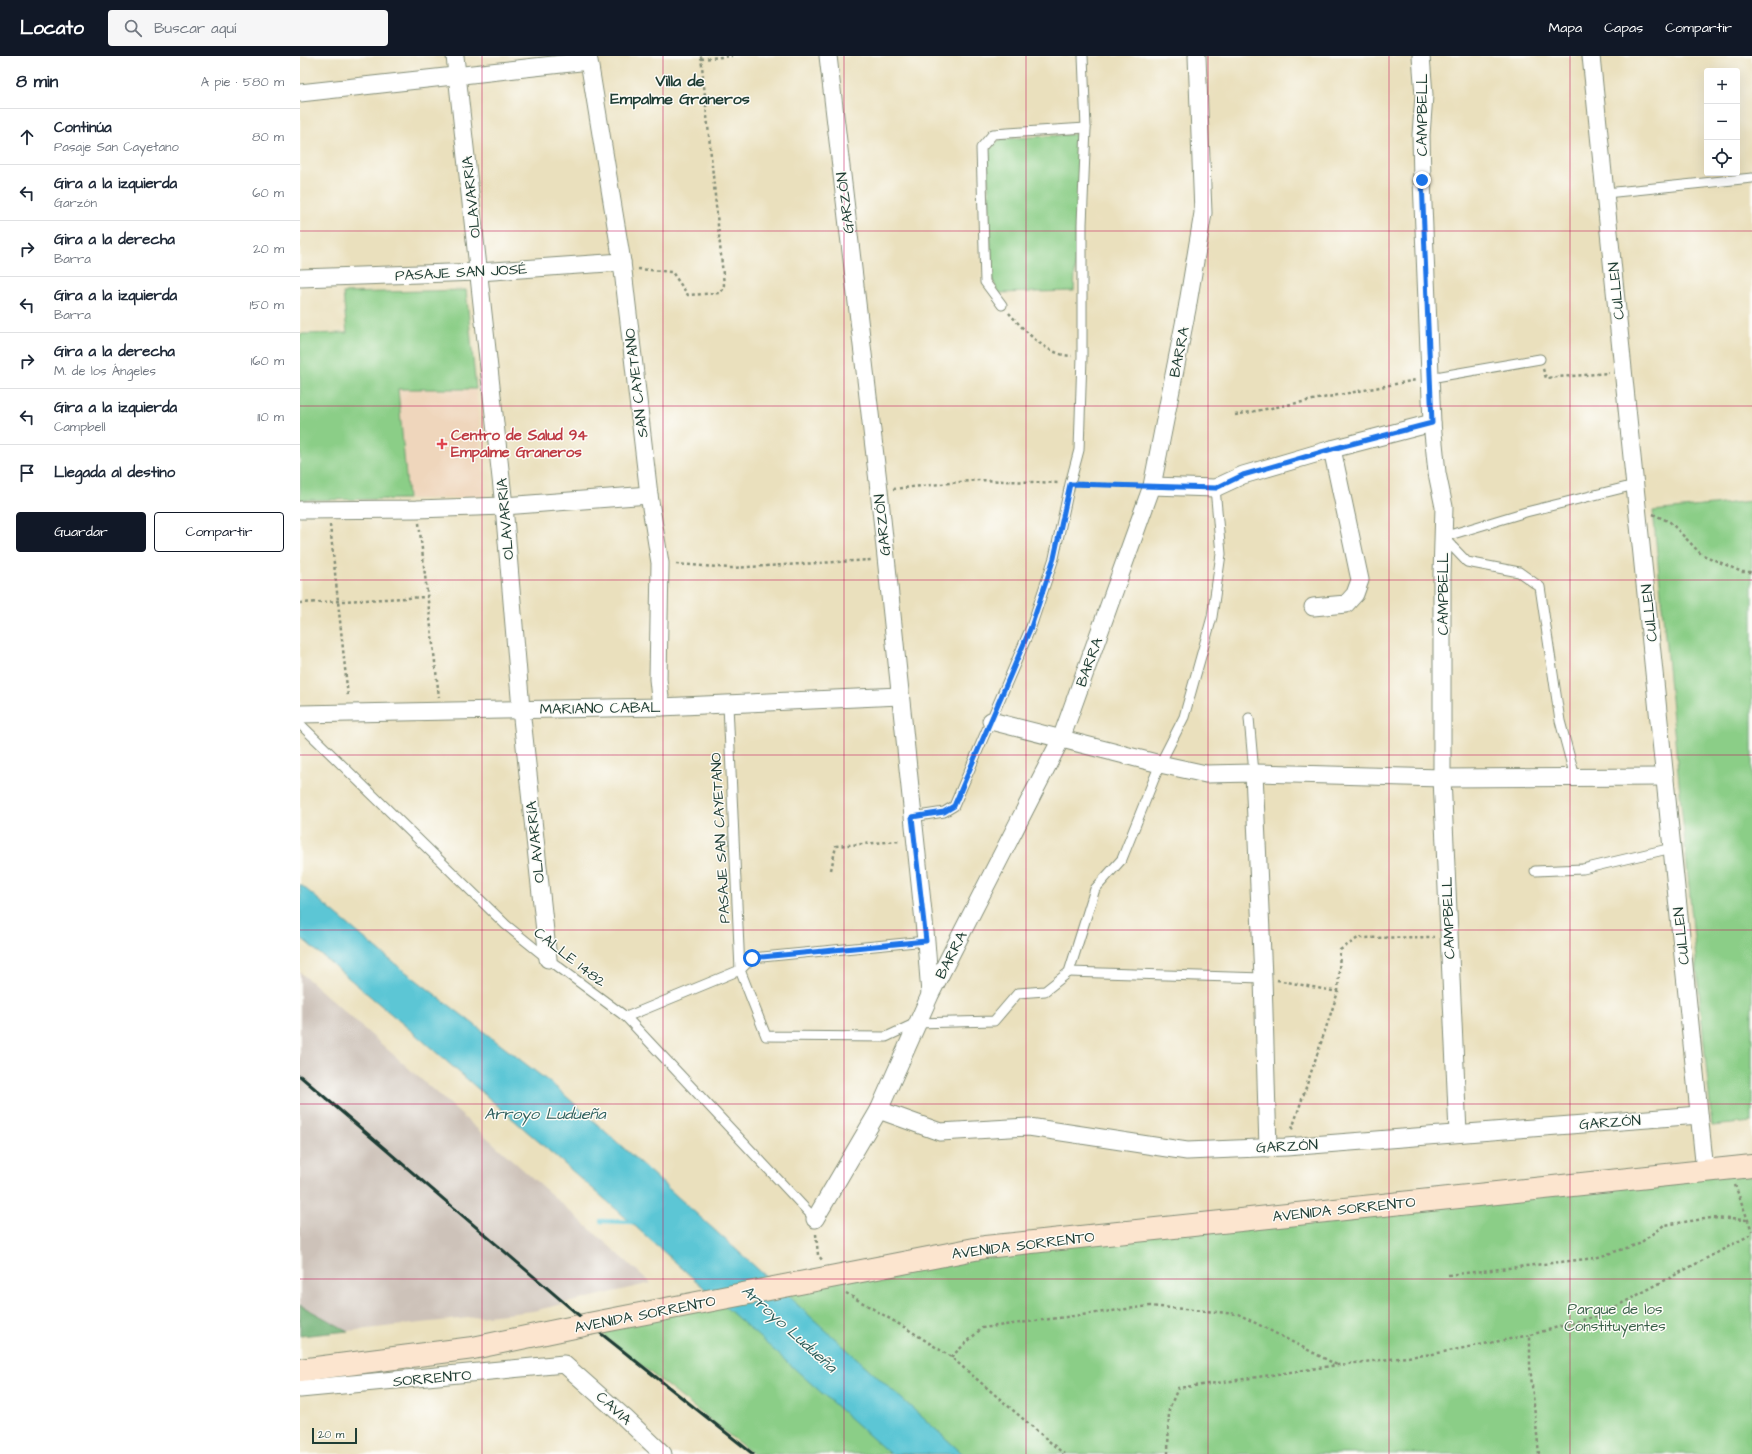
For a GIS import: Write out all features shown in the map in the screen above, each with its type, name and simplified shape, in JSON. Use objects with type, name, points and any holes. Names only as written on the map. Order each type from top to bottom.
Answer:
[{"type":"main road","name":"AVENIDA SORRENTO","points":[[300,1370],[473,1348],[985,1247],[1752,1166]]},
{"type":"street","name":"OLAVARRÍA","points":[[456,56],[504,506],[521,709],[548,959]]},
{"type":"street","name":"GARZÓN","points":[[828,56],[879,490],[926,941],[930,995]]},
{"type":"street","name":"BARRA","points":[[815,1219],[879,1110],[916,1023],[1061,739],[1152,486],[1187,309],[1203,213],[1197,56]]},
{"type":"street","name":"CAMPBELL","points":[[1421,56],[1424,95],[1421,135],[1422,180],[1432,423],[1437,473],[1444,507],[1442,778],[1458,1133]]},
{"type":"street","name":"CULLEN","points":[[1591,56],[1705,1171]]},
{"type":"street","name":"SAN CAYETANO","points":[[458,75],[589,61],[622,262],[649,495],[660,563],[658,679],[661,707]]},
{"type":"street","points":[[300,93],[458,75]]},
{"type":"street","name":"PASAJE SAN JOSÉ","points":[[300,278],[479,272],[622,262]]},
{"type":"street","points":[[1152,486],[1216,488],[1243,475],[1332,449],[1432,423]]},
{"type":"street","points":[[1313,607],[1346,604],[1355,594],[1360,580],[1332,449]]},
{"type":"street","points":[[300,510],[417,510],[504,506],[649,495]]},
{"type":"street","name":"MARIANO CABAL","points":[[300,714],[728,705],[900,696]]},
{"type":"street","points":[[991,721],[1160,764],[1206,774],[1254,773],[1442,778],[1665,777]]},
{"type":"street","points":[[1254,773],[1263,978],[1268,1148]]},
{"type":"street","name":"GARZÓN","points":[[879,1110],[940,1132],[1029,1127],[1187,1150],[1286,1147],[1699,1115]]},
{"type":"street","name":"SORRENTO","points":[[300,1389],[564,1364]]},
{"type":"street","name":"CAVIA","points":[[564,1364],[624,1417],[657,1453]]},
{"type":"lane","points":[[912,817],[944,812],[954,806],[1031,627],[1054,558],[1070,484],[1080,450],[1082,224],[1086,128],[1083,56]]},
{"type":"lane","points":[[1002,305],[985,282],[981,148],[993,134],[1086,128]]},
{"type":"lane","points":[[1606,193],[1752,178]]},
{"type":"lane","points":[[1430,378],[1540,359]]},
{"type":"lane","points":[[1575,777],[1560,721],[1540,587],[1519,572],[1467,562],[1443,538],[1526,512],[1636,485]]},
{"type":"lane","points":[[916,1023],[994,1021],[1018,993],[1045,991],[1069,972],[1095,889],[1122,859],[1160,764],[1184,717],[1212,617],[1221,554],[1216,488]]},
{"type":"lane","name":"PASAJE SAN CAYETANO","points":[[728,705],[740,970],[766,1036],[886,1037],[916,1023]]},
{"type":"lane","points":[[1249,718],[1254,773]]},
{"type":"lane","name":"CALLE 1482","points":[[300,724],[506,925],[548,959],[626,1017],[815,1219]]},
{"type":"lane","points":[[1535,871],[1583,870],[1672,848]]},
{"type":"lane","points":[[626,1017],[740,970],[752,958],[926,941]]},
{"type":"lane","points":[[1069,972],[1263,978]]},
{"type":"path","points":[[622,262],[637,269],[672,272],[688,296],[720,293],[724,285],[701,58],[732,56]]},
{"type":"path","points":[[1002,305],[1030,336],[1061,356],[1082,356]]},
{"type":"path","points":[[1540,359],[1546,378],[1624,372]]},
{"type":"path","points":[[1235,415],[1430,378]]},
{"type":"path","points":[[879,490],[979,480],[1152,486]]},
{"type":"path","points":[[1638,507],[1670,522],[1701,554],[1742,572],[1752,572]]},
{"type":"path","points":[[329,509],[349,714]]},
{"type":"path","points":[[417,510],[441,712]]},
{"type":"path","points":[[660,563],[731,568],[886,559]]},
{"type":"path","points":[[300,603],[427,598]]},
{"type":"path","points":[[831,870],[836,846],[915,839]]},
{"type":"path","points":[[1286,1147],[1338,992],[1340,950],[1358,938],[1448,936]]},
{"type":"path","points":[[1263,978],[1338,992]]},
{"type":"path","points":[[1168,1454],[1169,1409],[1178,1388],[1338,1365],[1433,1354],[1530,1335],[1600,1315],[1752,1233],[1729,1169]]},
{"type":"path","points":[[1448,1275],[1595,1258],[1638,1244],[1664,1225],[1711,1218],[1747,1220]]},
{"type":"path","points":[[815,1219],[818,1256],[823,1262]]},
{"type":"path","points":[[842,1287],[846,1293],[951,1357],[1064,1454]]},
{"type":"path","points":[[951,1357],[982,1328],[1150,1306],[1238,1314],[1338,1365]]},
{"type":"path","points":[[1530,1335],[1530,1366],[1539,1454]]},
{"type":"shaded area","name":"Centro de Salud 94 Empalme Graneros","points":[[398,388],[476,389],[486,498],[408,499]]},
{"type":"shaded area","points":[[300,972],[651,1283],[533,1311],[348,1331],[300,1305]]},
{"type":"green space","points":[[1079,134],[1081,161],[1074,291],[998,293],[992,278],[987,152],[1000,139]]},
{"type":"green space","points":[[466,290],[476,389],[398,389],[408,499],[300,500],[300,334],[347,333],[343,293]]},
{"type":"green space","points":[[1752,501],[1752,1122],[1712,1126],[1653,511]]},
{"type":"green space","name":"Parque de los Constituyentes","points":[[1752,1166],[1752,1454],[753,1454],[589,1324],[985,1247]]},
{"type":"green space","points":[[300,1305],[348,1331],[300,1336]]},
{"type":"water","name":"Arroyo Ludueña","points":[[300,884],[389,959],[557,1088],[963,1454],[890,1454],[608,1202],[422,1040],[300,937]]},
{"type":"waterway","points":[[601,1221],[636,1222]]},
{"type":"railway","points":[[300,1076],[589,1324],[753,1454]]},
{"type":"place","name":"Centro de Salud 94 Empalme Graneros","points":[[442,444]]},
{"type":"district","name":"Villa de Empalme Graneros","points":[[680,89]]},
{"type":"route","points":[[752,958],[926,941],[912,817],[944,812],[954,806],[1031,627],[1054,558],[1070,484],[1216,488],[1243,475],[1332,449],[1432,423],[1422,180]]}]
